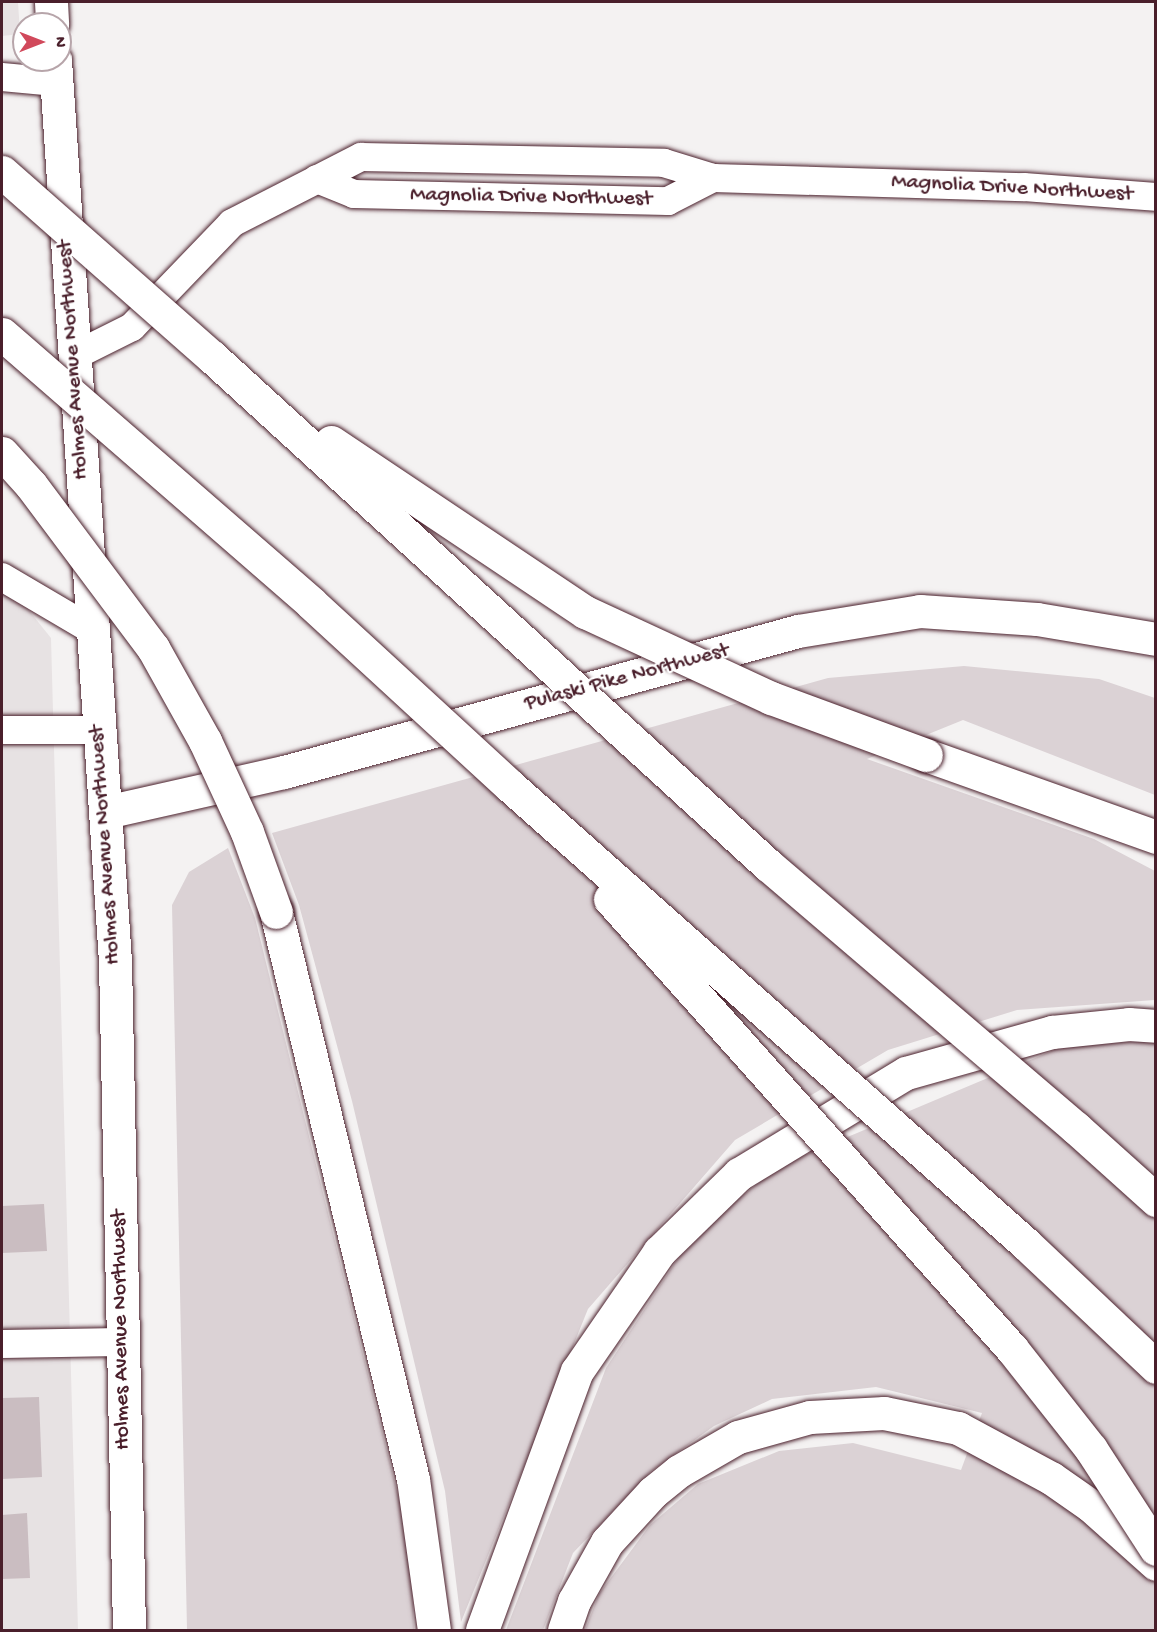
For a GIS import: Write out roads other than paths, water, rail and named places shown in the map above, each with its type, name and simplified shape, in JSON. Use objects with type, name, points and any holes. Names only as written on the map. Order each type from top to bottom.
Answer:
[{"type":"main road","name":"Holmes Avenue Northwest","points":[[55,72],[115,960],[126,1629]]},
{"type":"main road","points":[[2,172],[212,357],[768,865],[1068,1120],[1155,1200]]},
{"type":"main road","points":[[2,334],[311,603],[510,786],[1026,1244],[1155,1366]]},
{"type":"main road","points":[[212,357],[399,490],[585,612],[771,698],[1153,837]]},
{"type":"main road","points":[[2,453],[31,485],[153,648],[206,741],[248,832],[276,912],[413,1479],[434,1630]]},
{"type":"main road","name":"Pulaski Pike Northwest","points":[[106,812],[284,772],[787,634],[920,611],[1037,620],[1155,639]]},
{"type":"main road","points":[[510,786],[1012,1349],[1091,1449],[1155,1548]]},
{"type":"main road","points":[[482,1630],[577,1371],[659,1252],[739,1174],[906,1073],[1052,1032],[1129,1024],[1155,1026]]},
{"type":"main road","points":[[564,1630],[574,1601],[607,1542],[652,1492],[708,1453],[773,1425],[847,1413],[884,1413],[958,1428],[1051,1478],[1091,1506],[1155,1564]]},
{"type":"street","points":[[2,77],[46,72]]},
{"type":"street","points":[[74,356],[132,327],[232,223],[361,157],[664,163],[713,178]]},
{"type":"street","name":"Magnolia Drive Northwest","points":[[317,179],[354,194],[668,201],[713,178],[1024,187],[1155,197]]},
{"type":"street","points":[[2,577],[92,630]]},
{"type":"street","points":[[2,730],[98,730]]},
{"type":"street","points":[[2,1344],[121,1342]]}]
